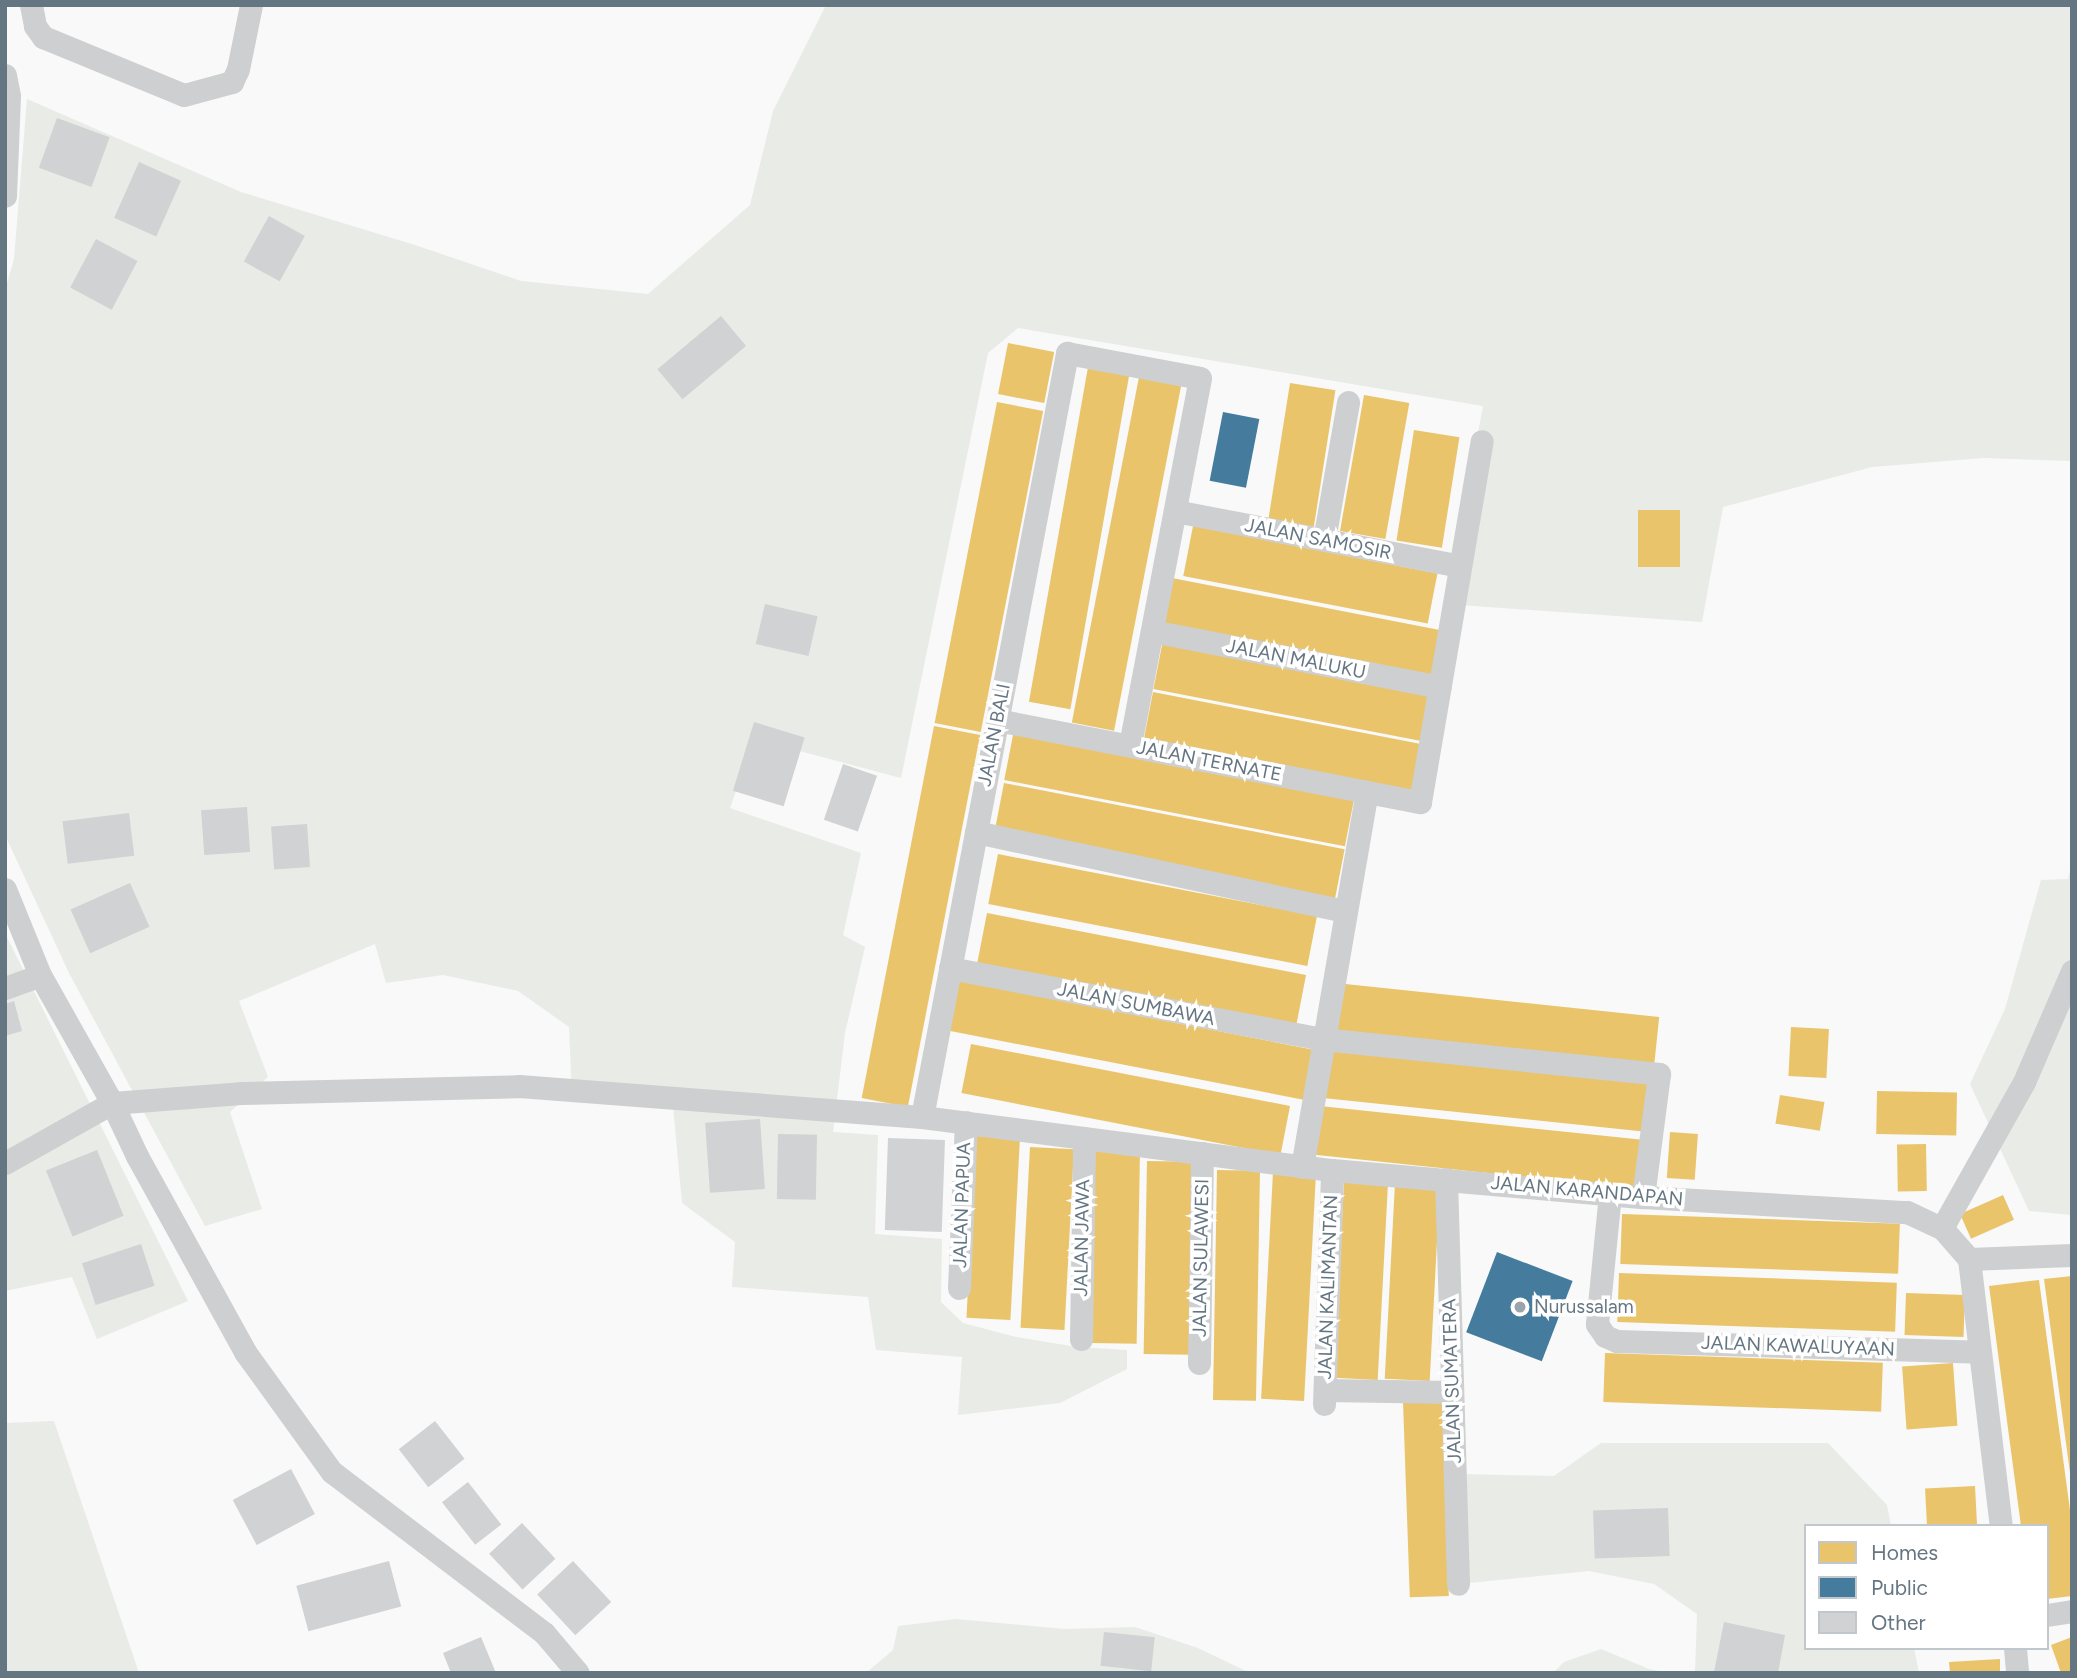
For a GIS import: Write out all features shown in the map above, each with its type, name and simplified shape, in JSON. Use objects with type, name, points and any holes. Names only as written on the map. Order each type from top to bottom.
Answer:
[{"type":"street","points":[[31,5],[35,26],[43,37],[184,95],[232,82],[238,69],[251,5]]},
{"type":"street","points":[[5,75],[9,96],[5,196]]},
{"type":"street","name":"JALAN BALI","points":[[922,1116],[1067,353],[1200,378],[1175,511]]},
{"type":"street","points":[[1324,540],[1348,402]]},
{"type":"street","points":[[1440,687],[1482,441]]},
{"type":"street","points":[[1130,745],[1175,511]]},
{"type":"street","name":"JALAN SAMOSIR","points":[[1175,511],[1460,566]]},
{"type":"street","name":"JALAN MALUKU","points":[[1152,631],[1440,687]]},
{"type":"street","name":"JALAN TERNATE","points":[[997,720],[1420,802],[1440,687]]},
{"type":"street","points":[[1302,1167],[1344,911],[1367,792]]},
{"type":"street","points":[[976,832],[1344,911]]},
{"type":"street","points":[[5,889],[40,975],[112,1102],[137,1156],[245,1352],[332,1472],[544,1633],[578,1673]]},
{"type":"street","name":"JALAN SUMBAWA","points":[[950,968],[1322,1039],[1658,1074],[1643,1197]]},
{"type":"street","points":[[1942,1228],[2024,1082],[2072,971]]},
{"type":"street","points":[[5,988],[40,975]]},
{"type":"street","name":"JALAN KARANDAPAN","points":[[112,1102],[241,1093],[519,1086],[922,1116],[1332,1170],[1643,1197],[1907,1212],[1942,1228],[1969,1258]]},
{"type":"street","points":[[5,1163],[112,1102]]},
{"type":"street","name":"JALAN PAPUA","points":[[959,1288],[966,1122]]},
{"type":"street","name":"JALAN JAWA","points":[[1081,1339],[1084,1138]]},
{"type":"street","name":"JALAN SULAWESI","points":[[1199,1363],[1202,1153]]},
{"type":"street","name":"JALAN KALIMANTAN","points":[[1332,1170],[1325,1397],[1452,1392]]},
{"type":"street","name":"JALAN SUMATERA","points":[[1446,1179],[1458,1584]]},
{"type":"street","name":"JALAN KAWALUYAAN","points":[[1610,1194],[1597,1324],[1605,1336],[1617,1340],[1979,1352]]},
{"type":"street","points":[[2001,1524],[1969,1258],[2072,1255]]},
{"type":"street","points":[[2049,1615],[2072,1611]]},
{"type":"street","points":[[2015,1650],[2017,1673]]},
{"type":"shaded area","points":[[826,5],[2072,5],[2072,461],[1983,458],[1872,467],[1723,507],[1702,622],[1446,604],[1483,406],[1018,328],[988,353],[901,778],[754,739],[730,808],[861,853],[843,935],[865,947],[845,1033],[833,1132],[878,1135],[875,1234],[942,1239],[941,1302],[963,1323],[1016,1337],[1077,1347],[1127,1350],[1127,1369],[1060,1403],[958,1415],[962,1357],[876,1350],[868,1297],[732,1287],[735,1242],[682,1203],[673,1106],[572,1099],[569,1027],[518,991],[443,975],[386,983],[375,944],[239,1001],[268,1077],[230,1112],[262,1209],[205,1226],[69,973],[5,835],[5,290],[14,259],[27,99],[241,192],[415,245],[521,281],[648,294],[750,205],[773,111]]},
{"type":"shaded area","points":[[2072,862],[2072,1215],[2029,1211],[1970,1084],[2005,1009],[2041,880],[2068,879]]},
{"type":"shaded area","points":[[5,933],[188,1301],[97,1339],[72,1277],[5,1291]]},
{"type":"shaded area","points":[[54,1421],[139,1673],[5,1673],[5,1423]]},
{"type":"shaded area","points":[[1601,1443],[1828,1443],[1887,1505],[1891,1524],[1804,1524],[1804,1650],[1914,1650],[1919,1673],[1695,1673],[1697,1614],[1654,1584],[1589,1571],[1469,1583],[1460,1474],[1554,1476]]},
{"type":"shaded area","points":[[956,1619],[1065,1629],[1135,1627],[1198,1648],[1250,1673],[866,1673],[893,1650],[898,1626]]},
{"type":"shaded area","points":[[1601,1649],[1649,1669],[1669,1673],[1553,1673],[1564,1662]]},
{"type":"building: Homes","points":[[1008,343],[1054,352],[1044,403],[998,394]]},
{"type":"building: Homes","points":[[1088,367],[1129,374],[1070,709],[1029,702]]},
{"type":"building: Homes","points":[[1139,377],[1181,385],[1114,731],[1072,723]]},
{"type":"building: Homes","points":[[1290,383],[1335,390],[1314,526],[1268,519]]},
{"type":"building: Homes","points":[[1364,395],[1409,403],[1385,539],[1340,531]]},
{"type":"building: Homes","points":[[997,402],[1043,411],[981,732],[935,723]]},
{"type":"building: Homes","points":[[1414,430],[1459,437],[1442,548],[1396,541]]},
{"type":"building: Homes","points":[[1638,510],[1680,510],[1680,567],[1638,567]]},
{"type":"building: Homes","points":[[1193,526],[1437,574],[1428,624],[1183,576]]},
{"type":"building: Homes","points":[[1172,578],[1441,630],[1431,680],[1162,628]]},
{"type":"building: Homes","points":[[1163,640],[1432,692],[1422,741],[1153,689]]},
{"type":"building: Homes","points":[[1153,692],[1421,744],[1411,794],[1143,742]]},
{"type":"building: Homes","points":[[934,726],[980,735],[908,1107],[862,1098]]},
{"type":"building: Homes","points":[[1014,730],[1355,796],[1345,846],[1004,780]]},
{"type":"building: Homes","points":[[1004,783],[1345,849],[1335,898],[994,832]]},
{"type":"building: Homes","points":[[998,854],[1317,916],[1307,966],[988,904]]},
{"type":"building: Homes","points":[[987,913],[1306,975],[1296,1025],[977,963]]},
{"type":"building: Homes","points":[[955,980],[1317,1050],[1307,1100],[945,1030]]},
{"type":"building: Homes","points":[[1336,983],[1659,1017],[1654,1067],[1331,1033]]},
{"type":"building: Homes","points":[[1791,1027],[1829,1029],[1826,1078],[1788,1076]]},
{"type":"building: Homes","points":[[971,1044],[1290,1106],[1280,1155],[961,1093]]},
{"type":"building: Homes","points":[[1326,1049],[1648,1083],[1643,1132],[1321,1098]]},
{"type":"building: Homes","points":[[1877,1091],[1957,1092],[1956,1135],[1876,1134]]},
{"type":"building: Homes","points":[[1780,1095],[1824,1102],[1820,1131],[1775,1124]]},
{"type":"building: Homes","points":[[1320,1106],[1642,1140],[1637,1189],[1315,1155]]},
{"type":"building: Homes","points":[[1670,1132],[1698,1134],[1695,1180],[1667,1178]]},
{"type":"building: Homes","points":[[976,1136],[1020,1138],[1010,1320],[966,1318]]},
{"type":"building: Homes","points":[[1926,1144],[1927,1191],[1898,1191],[1897,1145]]},
{"type":"building: Homes","points":[[1030,1147],[1074,1149],[1064,1330],[1021,1328]]},
{"type":"building: Homes","points":[[1095,1150],[1140,1151],[1137,1344],[1092,1343]]},
{"type":"building: Homes","points":[[1147,1161],[1193,1162],[1190,1355],[1144,1354]]},
{"type":"building: Homes","points":[[1217,1170],[1260,1171],[1256,1401],[1213,1400]]},
{"type":"building: Homes","points":[[1273,1172],[1316,1174],[1304,1401],[1261,1399]]},
{"type":"building: Homes","points":[[1344,1182],[1388,1184],[1378,1380],[1334,1378]]},
{"type":"building: Homes","points":[[1395,1183],[1440,1185],[1430,1381],[1385,1379]]},
{"type":"building: Homes","points":[[2003,1195],[2014,1220],[1971,1239],[1960,1214]]},
{"type":"building: Homes","points":[[1622,1214],[1900,1224],[1898,1274],[1620,1264]]},
{"type":"building: Homes","points":[[1619,1273],[1897,1283],[1895,1332],[1617,1322]]},
{"type":"building: Homes","points":[[2072,1276],[2072,1473],[2070,1473],[2044,1279]]},
{"type":"building: Homes","points":[[2039,1280],[2072,1525],[2072,1596],[2049,1599],[2049,1524],[2021,1524],[1989,1286]]},
{"type":"building: Homes","points":[[1906,1293],[1965,1295],[1963,1337],[1905,1335]]},
{"type":"building: Homes","points":[[1605,1353],[1883,1363],[1881,1412],[1603,1402]]},
{"type":"building: Homes","points":[[1953,1363],[1957,1426],[1907,1429],[1902,1367]]},
{"type":"building: Homes","points":[[1442,1401],[1449,1596],[1410,1597],[1403,1402]]},
{"type":"building: Homes","points":[[1975,1486],[1977,1524],[1927,1524],[1925,1489]]},
{"type":"building: Homes","points":[[2072,1637],[2072,1673],[2061,1673],[2051,1645]]},
{"type":"building: Homes","points":[[2000,1659],[2000,1673],[1950,1673],[1949,1662]]},
{"type":"building: Public","points":[[1223,412],[1259,419],[1246,488],[1210,481]]},
{"type":"building: Public","name":"Nurussalam","points":[[1497,1252],[1573,1281],[1542,1361],[1466,1332]]},
{"type":"building: Other","points":[[57,118],[110,137],[91,187],[39,168]]},
{"type":"building: Other","points":[[139,162],[181,181],[156,236],[114,218]]},
{"type":"building: Other","points":[[269,216],[305,236],[280,281],[244,261]]},
{"type":"building: Other","points":[[96,239],[137,261],[112,310],[70,288]]},
{"type":"building: Other","points":[[721,316],[746,346],[682,399],[657,369]]},
{"type":"building: Other","points":[[765,604],[818,616],[808,656],[756,644]]},
{"type":"building: Other","points":[[754,722],[805,737],[784,806],[733,791]]},
{"type":"building: Other","points":[[843,764],[877,776],[858,832],[824,820]]},
{"type":"building: Other","points":[[247,807],[250,852],[204,855],[201,810]]},
{"type":"building: Other","points":[[129,813],[134,856],[68,864],[62,821]]},
{"type":"building: Other","points":[[307,824],[310,867],[274,869],[271,827]]},
{"type":"building: Other","points":[[130,883],[150,927],[90,953],[71,909]]},
{"type":"building: Other","points":[[14,1001],[22,1031],[5,1036],[5,1004]]},
{"type":"building: Other","points":[[760,1119],[765,1189],[710,1193],[705,1123]]},
{"type":"building: Other","points":[[778,1134],[817,1135],[816,1200],[777,1199]]},
{"type":"building: Other","points":[[888,1138],[945,1140],[942,1232],[885,1230]]},
{"type":"building: Other","points":[[97,1150],[124,1216],[73,1236],[46,1171]]},
{"type":"building: Other","points":[[141,1244],[155,1286],[96,1305],[82,1263]]},
{"type":"building: Other","points":[[435,1421],[465,1459],[428,1487],[399,1449]]},
{"type":"building: Other","points":[[291,1469],[315,1514],[257,1545],[233,1500]]},
{"type":"building: Other","points":[[468,1482],[501,1525],[475,1545],[442,1502]]},
{"type":"building: Other","points":[[1668,1508],[1670,1556],[1595,1559],[1593,1511]]},
{"type":"building: Other","points":[[522,1523],[555,1559],[523,1590],[489,1554]]},
{"type":"building: Other","points":[[389,1561],[401,1606],[308,1631],[296,1586]]},
{"type":"building: Other","points":[[573,1561],[611,1602],[575,1635],[537,1594]]},
{"type":"building: Other","points":[[1724,1622],[1785,1635],[1778,1673],[1714,1672]]},
{"type":"building: Other","points":[[1104,1632],[1155,1637],[1151,1671],[1100,1666]]},
{"type":"building: Other","points":[[481,1637],[496,1673],[451,1673],[443,1653]]},
{"type":"place","name":"Nurussalam","points":[[1520,1307]]}]
